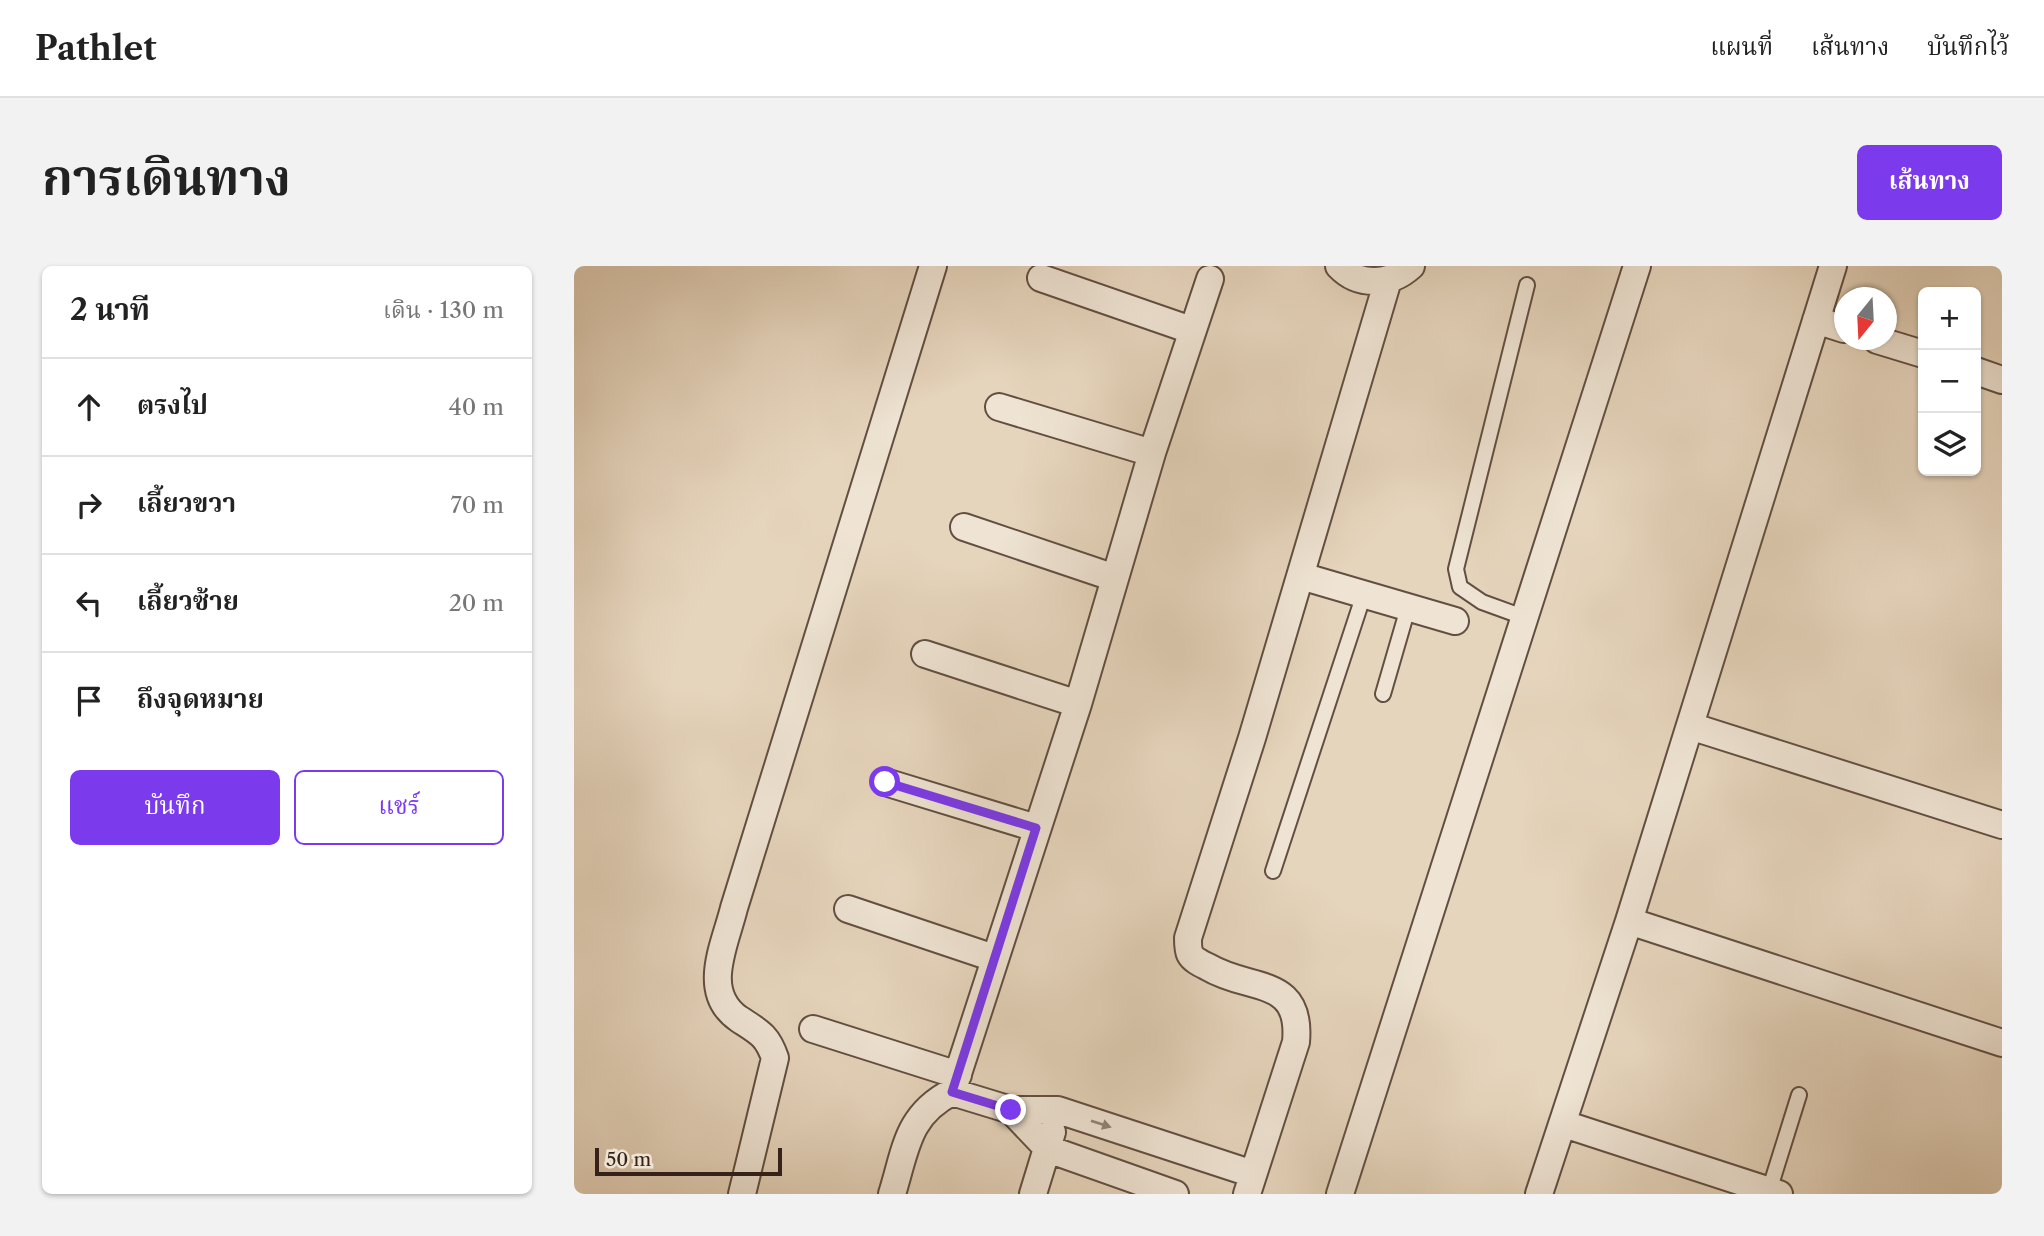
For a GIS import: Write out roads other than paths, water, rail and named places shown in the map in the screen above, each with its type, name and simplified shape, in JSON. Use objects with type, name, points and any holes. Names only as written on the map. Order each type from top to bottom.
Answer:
[{"type":"street","points":[[742,1194],[775,1058],[768,1039],[733,1015],[718,996],[716,980],[738,894],[933,266]]},
{"type":"street","points":[[1339,266],[1355,278],[1371,282],[1388,280],[1411,266]]},
{"type":"street","points":[[1340,1194],[1637,266]]},
{"type":"street","points":[[1539,1194],[1629,921],[1833,266]]},
{"type":"street","points":[[1041,278],[1191,330]]},
{"type":"street","points":[[892,1194],[912,1130],[921,1112],[955,1084],[1078,704],[1152,453],[1209,279]]},
{"type":"street","points":[[1011,1110],[1058,1110],[1250,1184],[1296,1042],[1298,1021],[1294,1009],[1278,992],[1213,971],[1199,963],[1190,954],[1188,938],[1301,576],[1388,280]]},
{"type":"street","points":[[1816,320],[1834,326]]},
{"type":"street","points":[[1897,346],[1918,352]]},
{"type":"street","points":[[1981,373],[2002,380]]},
{"type":"street","points":[[999,407],[1152,453]]},
{"type":"street","points":[[964,527],[1115,578]]},
{"type":"street","points":[[1301,576],[1455,621]]},
{"type":"street","points":[[925,654],[1078,704]]},
{"type":"street","points":[[1690,726],[2002,825]]},
{"type":"street","points":[[885,782],[1036,828]]},
{"type":"street","points":[[848,909],[994,958]]},
{"type":"street","points":[[1629,921],[2002,1043]]},
{"type":"street","points":[[813,1029],[955,1084],[1011,1110],[1048,1149],[1175,1194]]},
{"type":"street","points":[[1033,1194],[1058,1110]]},
{"type":"street","points":[[1564,1124],[1774,1192]]},
{"type":"lane","points":[[1526,618],[1482,602],[1471,595],[1460,587],[1456,569],[1527,285]]},
{"type":"lane","points":[[1273,871],[1364,594]]},
{"type":"lane","points":[[1383,694],[1408,608]]},
{"type":"lane","points":[[1774,1192],[1799,1095]]}]
